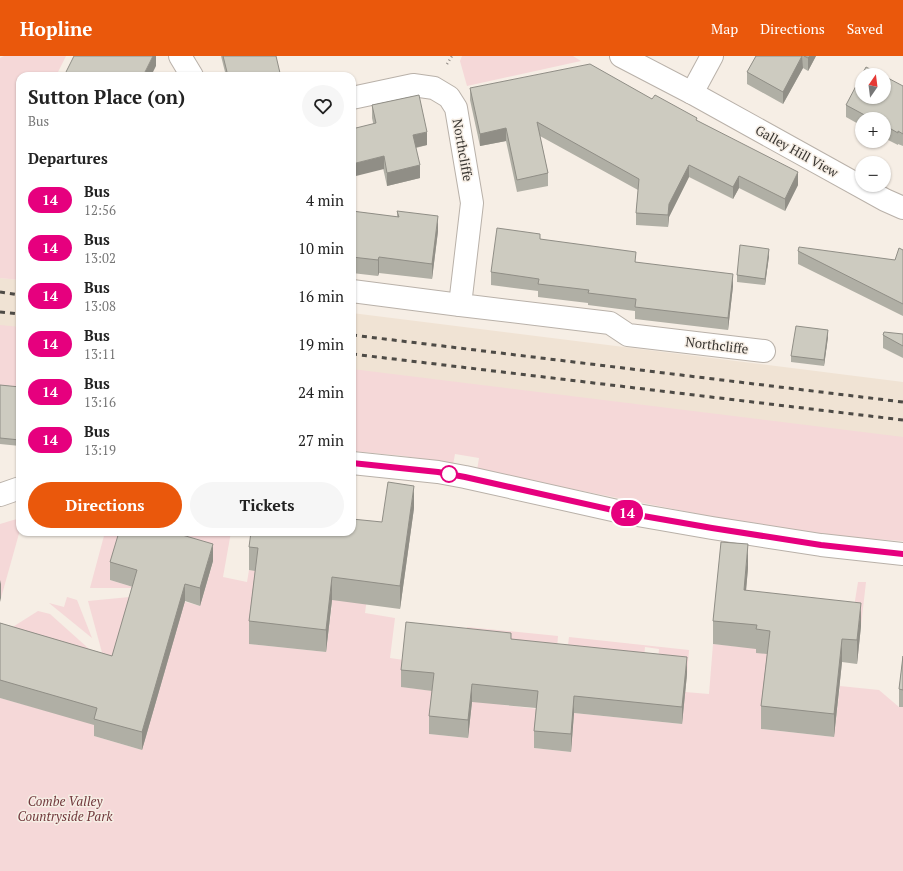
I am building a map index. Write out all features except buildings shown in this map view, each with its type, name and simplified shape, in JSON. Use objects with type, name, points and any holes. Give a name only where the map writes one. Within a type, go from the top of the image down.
[{"type":"street","points":[[180,56],[190,72]]},
{"type":"street","name":"Galley Hill View","points":[[621,56],[903,208]]},
{"type":"street","points":[[692,93],[712,56]]},
{"type":"street","name":"Northcliffe","points":[[356,97],[413,85],[434,88],[449,97],[456,108],[472,203],[460,305]]},
{"type":"street","name":"Northcliffe","points":[[356,292],[610,323],[628,335],[764,351]]},
{"type":"street","points":[[356,463],[438,472],[626,513],[712,528],[821,545],[903,554]]},
{"type":"street","points":[[0,495],[16,489]]},
{"type":"shaded area","points":[[0,278],[16,280],[16,370],[0,368]]},
{"type":"shaded area","points":[[356,314],[903,382],[903,486],[356,416]]},
{"type":"green space","points":[[4,56],[66,56],[58,72],[16,72],[16,280],[0,278],[0,58]]},
{"type":"green space","points":[[462,56],[573,56],[581,61],[467,86],[460,61]]},
{"type":"green space","points":[[0,325],[16,327],[16,392],[0,390]]},
{"type":"green space","points":[[356,369],[903,437],[903,541],[856,538],[744,523],[477,470],[479,458],[455,454],[453,465],[404,456],[356,451]]},
{"type":"green space","points":[[16,519],[16,536],[18,536],[1,598],[0,597],[0,524]]},
{"type":"green space","name":"Combe Valley Countryside Park","points":[[356,528],[376,531],[365,613],[395,618],[390,658],[404,660],[402,687],[434,691],[429,734],[468,738],[473,695],[504,698],[503,705],[538,709],[534,748],[571,752],[574,713],[682,724],[685,692],[709,694],[713,644],[741,647],[746,591],[774,595],[779,605],[853,613],[858,582],[866,582],[861,626],[760,615],[756,652],[792,656],[789,681],[767,679],[761,729],[834,737],[840,686],[879,690],[899,707],[903,707],[903,871],[0,871],[0,698],[80,720],[87,697],[104,702],[94,736],[142,750],[180,617],[161,612],[165,596],[200,606],[213,562],[123,536],[230,536],[223,577],[247,582],[249,570],[282,573],[279,596],[255,593],[249,644],[326,652],[332,604],[290,599],[293,577],[349,584],[354,542],[304,536],[356,536]]},
{"type":"green space","points":[[104,536],[123,536],[110,580],[136,588],[90,588]]},
{"type":"green space","points":[[140,596],[110,682],[88,601]]},
{"type":"green space","points":[[67,597],[77,600],[92,638],[49,603],[64,607]]},
{"type":"green space","points":[[38,611],[50,614],[98,657],[0,635]]},
{"type":"green space","points":[[467,627],[558,636],[556,661],[466,646]]},
{"type":"green space","points":[[569,637],[689,650],[687,675],[657,671],[659,649],[645,647],[643,670],[566,662]]},
{"type":"railway","points":[[0,292],[16,294]]},
{"type":"railway","points":[[0,312],[16,314]]},
{"type":"railway","points":[[356,335],[903,402]]},
{"type":"railway","points":[[356,354],[903,420]]},
{"type":"bus line","name":"14","points":[[356,463],[438,472],[626,513],[712,528],[821,545],[903,554]]}]
